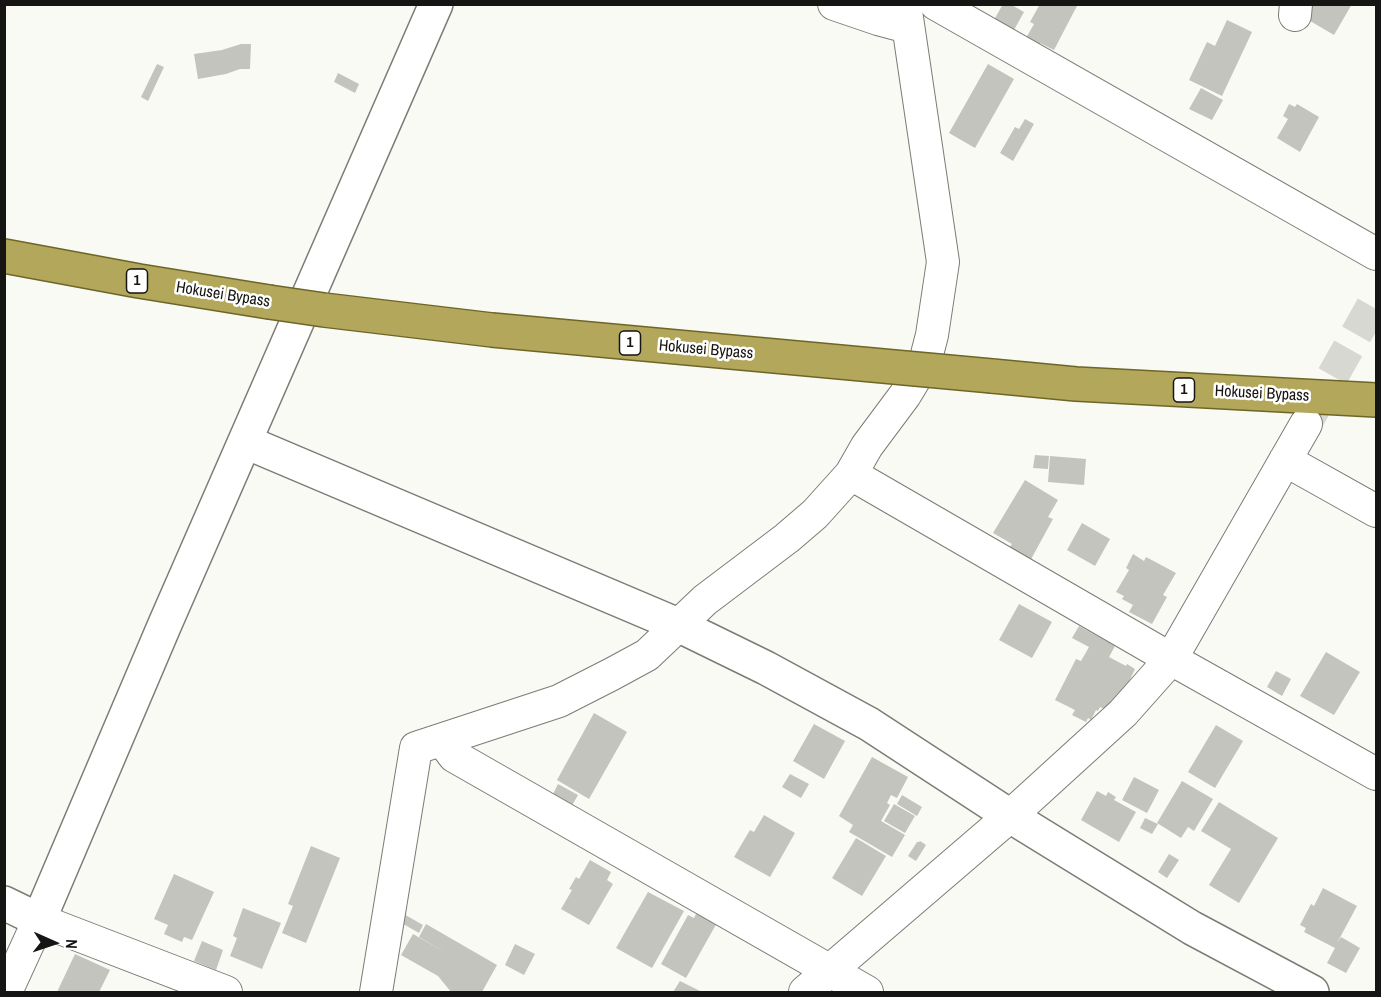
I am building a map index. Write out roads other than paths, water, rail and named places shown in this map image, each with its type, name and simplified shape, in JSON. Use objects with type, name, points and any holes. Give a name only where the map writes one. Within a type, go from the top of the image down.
[{"type":"highway","name":"Hokusei Bypass","points":[[4,256],[269,302],[492,330],[1076,384],[1377,400]]},
{"type":"street","points":[[6,993],[436,4]]},
{"type":"street","points":[[376,993],[416,748],[559,701],[647,655],[705,600],[815,514],[851,474],[867,446],[905,395],[925,362],[932,335],[943,262],[906,16],[878,19],[834,4]]},
{"type":"street","points":[[936,4],[967,12],[1377,254]]},
{"type":"street","points":[[805,993],[1010,816],[1124,713],[1171,659],[1306,424]]},
{"type":"street","points":[[246,441],[678,625],[766,668],[869,724],[1010,816],[1192,928],[1312,993]]},
{"type":"street","points":[[1285,460],[1377,511]]},
{"type":"street","points":[[851,474],[1171,659],[1377,774]]},
{"type":"street","points":[[442,740],[454,756],[867,993]]},
{"type":"street","points":[[4,903],[39,920],[226,993]]},
{"type":"tunnel","points":[[1309,418],[1376,299]]}]
